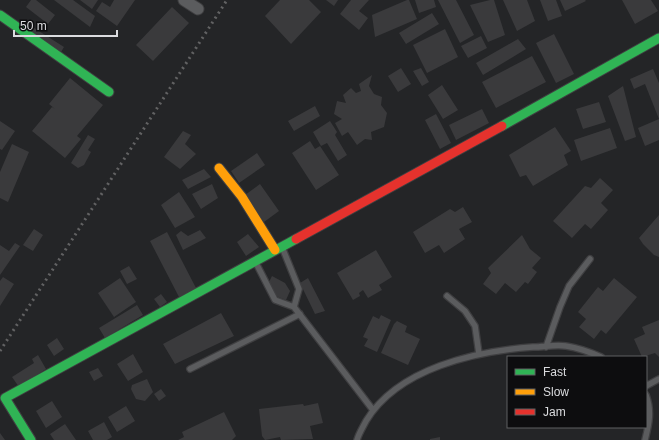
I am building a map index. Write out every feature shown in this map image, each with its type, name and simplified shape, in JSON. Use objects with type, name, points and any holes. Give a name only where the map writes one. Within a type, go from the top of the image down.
[{"type":"street","points":[[184,0],[198,9]]},
{"type":"street","points":[[0,15],[109,92]]},
{"type":"street","points":[[29,439],[2,395],[255,261],[484,136],[659,38]]},
{"type":"street","points":[[219,168],[242,197],[278,248]]},
{"type":"lane","points":[[278,248],[299,289],[294,307]]},
{"type":"lane","points":[[546,347],[569,286],[590,259]]},
{"type":"lane","points":[[255,261],[275,300],[294,307],[373,410]]},
{"type":"lane","points":[[447,296],[465,311],[475,326],[479,354]]},
{"type":"lane","points":[[190,369],[300,314]]},
{"type":"lane","points":[[357,440],[373,410],[386,396],[405,382],[452,361],[479,354],[514,349],[565,346],[584,350],[599,356]]},
{"type":"lane","points":[[647,385],[659,379]]},
{"type":"lane","points":[[645,440],[650,420],[647,398]]},
{"type":"building","points":[[31,0],[36,0],[55,15],[48,24],[26,7]]},
{"type":"building","points":[[54,0],[73,0],[95,16],[90,27]]},
{"type":"building","points":[[80,0],[98,0],[92,9]]},
{"type":"building","points":[[114,0],[135,0],[117,26],[96,11],[102,2],[110,7]]},
{"type":"building","points":[[280,0],[309,0],[321,12],[291,44],[265,16]]},
{"type":"building","points":[[326,0],[338,0],[334,6]]},
{"type":"building","points":[[351,0],[369,0],[359,11],[368,18],[359,30],[340,14]]},
{"type":"building","points":[[409,0],[417,19],[375,37],[372,15]]},
{"type":"building","points":[[415,0],[434,0],[436,7],[419,13]]},
{"type":"building","points":[[438,0],[456,0],[474,35],[460,43]]},
{"type":"building","points":[[494,0],[505,35],[488,42],[470,5]]},
{"type":"building","points":[[503,0],[527,0],[535,21],[517,31]]},
{"type":"building","points":[[540,0],[556,0],[562,16],[548,21]]},
{"type":"building","points":[[560,0],[585,0],[586,1],[565,11]]},
{"type":"building","points":[[622,0],[651,0],[658,11],[635,24]]},
{"type":"building","points":[[172,7],[189,23],[153,61],[136,45]]},
{"type":"building","points":[[432,13],[439,24],[406,44],[399,33]]},
{"type":"building","points":[[31,26],[64,47],[61,52],[29,32]]},
{"type":"building","points":[[445,29],[458,57],[427,73],[413,45]]},
{"type":"building","points":[[554,34],[574,74],[556,83],[536,43]]},
{"type":"building","points":[[481,36],[487,48],[468,58],[461,46]]},
{"type":"building","points":[[518,39],[526,49],[483,75],[476,63]]},
{"type":"building","points":[[532,56],[546,82],[496,108],[482,82]]},
{"type":"building","points":[[401,68],[411,84],[398,92],[388,76]]},
{"type":"building","points":[[421,68],[429,82],[422,86],[413,71]]},
{"type":"building","points":[[653,69],[659,83],[659,119],[645,84],[634,89],[630,79]]},
{"type":"building","points":[[372,75],[369,86],[374,94],[382,97],[381,105],[387,113],[384,127],[371,132],[372,140],[365,139],[357,145],[348,132],[342,136],[335,123],[342,119],[334,114],[337,101],[346,103],[343,95],[351,88],[356,93],[361,91],[359,84]]},
{"type":"building","points":[[70,78],[103,105],[77,136],[81,139],[65,158],[32,131],[52,107],[55,109],[49,104]]},
{"type":"building","points":[[442,85],[458,110],[443,119],[428,95]]},
{"type":"building","points":[[623,86],[636,137],[625,141],[608,96]]},
{"type":"building","points":[[599,102],[606,122],[583,129],[576,109]]},
{"type":"building","points":[[315,106],[320,116],[294,131],[288,121]]},
{"type":"building","points":[[482,109],[489,123],[456,140],[449,125]]},
{"type":"building","points":[[436,114],[451,143],[440,149],[425,120]]},
{"type":"building","points":[[659,119],[659,140],[645,146],[638,128]]},
{"type":"building","points":[[0,121],[15,131],[2,150],[0,149]]},
{"type":"building","points":[[330,121],[337,132],[335,135],[347,155],[338,161],[327,143],[321,146],[313,132]]},
{"type":"building","points":[[555,127],[571,151],[564,155],[568,165],[533,186],[526,175],[520,177],[509,155]]},
{"type":"building","points":[[610,128],[617,148],[581,161],[574,140]]},
{"type":"building","points":[[183,131],[191,135],[185,144],[196,154],[180,169],[164,157]]},
{"type":"building","points":[[88,135],[95,139],[88,150],[91,152],[84,165],[78,168],[71,163]]},
{"type":"building","points":[[310,141],[315,149],[320,146],[339,175],[316,190],[292,153]]},
{"type":"building","points":[[12,144],[29,152],[8,202],[0,198],[0,172]]},
{"type":"building","points":[[257,153],[265,165],[239,183],[231,171]]},
{"type":"building","points":[[204,169],[211,177],[188,189],[182,180]]},
{"type":"building","points":[[600,178],[613,190],[601,203],[608,210],[591,229],[585,224],[572,238],[553,221],[585,186],[591,188]]},
{"type":"building","points":[[212,184],[218,198],[201,209],[192,194]]},
{"type":"building","points":[[260,184],[279,211],[264,222],[245,195]]},
{"type":"building","points":[[179,192],[195,217],[175,228],[161,205]]},
{"type":"building","points":[[463,207],[472,222],[459,229],[465,239],[444,253],[439,245],[425,253],[413,232],[450,209],[455,212]]},
{"type":"building","points":[[659,215],[659,257],[654,255],[639,238]]},
{"type":"building","points":[[34,229],[43,235],[33,251],[23,245]]},
{"type":"building","points":[[200,230],[206,238],[183,250],[176,235],[181,231],[188,236]]},
{"type":"building","points":[[167,232],[196,288],[179,297],[150,241]]},
{"type":"building","points":[[248,234],[259,247],[246,256],[237,242]]},
{"type":"building","points":[[522,235],[530,249],[541,258],[532,268],[537,272],[528,284],[525,282],[516,292],[505,283],[496,294],[483,284],[491,273],[488,268]]},
{"type":"building","points":[[15,243],[20,246],[0,275],[0,245],[9,251]]},
{"type":"building","points":[[376,250],[392,277],[379,285],[382,290],[368,298],[363,290],[359,293],[360,296],[353,300],[337,273]]},
{"type":"building","points":[[129,266],[137,279],[127,284],[120,271]]},
{"type":"building","points":[[272,276],[285,283],[290,291],[286,300],[276,296],[269,282]]},
{"type":"building","points":[[3,277],[14,284],[0,306],[0,281]]},
{"type":"building","points":[[120,278],[136,302],[114,317],[98,293]]},
{"type":"building","points":[[308,278],[325,311],[315,314],[300,283]]},
{"type":"building","points":[[614,278],[637,297],[606,334],[601,330],[594,339],[579,327],[586,319],[578,312],[598,287],[603,291]]},
{"type":"building","points":[[161,294],[167,302],[160,307],[154,299]]},
{"type":"building","points":[[137,305],[143,315],[105,338],[99,328]]},
{"type":"building","points":[[221,313],[234,336],[175,364],[163,344]]},
{"type":"building","points":[[381,315],[391,320],[377,352],[364,346],[368,339],[363,337],[373,316],[379,319]]},
{"type":"building","points":[[659,320],[659,357],[655,353],[642,356],[634,339],[645,334],[642,327]]},
{"type":"building","points":[[397,321],[407,326],[405,332],[420,339],[408,365],[381,353],[394,324]]},
{"type":"building","points":[[57,338],[64,349],[54,356],[47,345]]},
{"type":"building","points":[[133,354],[143,372],[128,381],[117,364]]},
{"type":"building","points":[[38,355],[46,369],[19,387],[12,377],[34,363],[32,359]]},
{"type":"building","points":[[98,368],[103,376],[94,381],[89,372]]},
{"type":"building","points":[[147,379],[153,392],[145,401],[136,399],[131,389],[132,385]]},
{"type":"building","points":[[161,389],[166,396],[159,401],[154,394]]},
{"type":"building","points":[[52,401],[62,417],[46,428],[36,411]]},
{"type":"building","points":[[318,403],[323,423],[310,426],[313,439],[281,440],[280,437],[265,440],[262,436],[259,409],[303,404],[304,406]]},
{"type":"building","points":[[126,406],[135,421],[117,432],[108,417]]},
{"type":"building","points":[[224,412],[236,436],[232,440],[178,440],[184,437],[182,432]]},
{"type":"building","points":[[104,422],[112,437],[107,440],[93,440],[88,431]]},
{"type":"building","points":[[65,424],[76,440],[54,440],[50,434]]},
{"type":"building","points":[[0,433],[5,440],[0,440]]},
{"type":"building","points":[[440,437],[440,440],[430,440],[430,439]]},
{"type":"railway","points":[[0,351],[227,0]]},
{"type":"traffic: fast","points":[[0,15],[109,92]]},
{"type":"traffic: fast","points":[[502,126],[659,38]]},
{"type":"traffic: fast","points":[[31,440],[5,398],[296,239]]},
{"type":"traffic: slow","points":[[219,168],[242,197],[275,250]]},
{"type":"traffic: jam","points":[[296,239],[502,126]]}]
